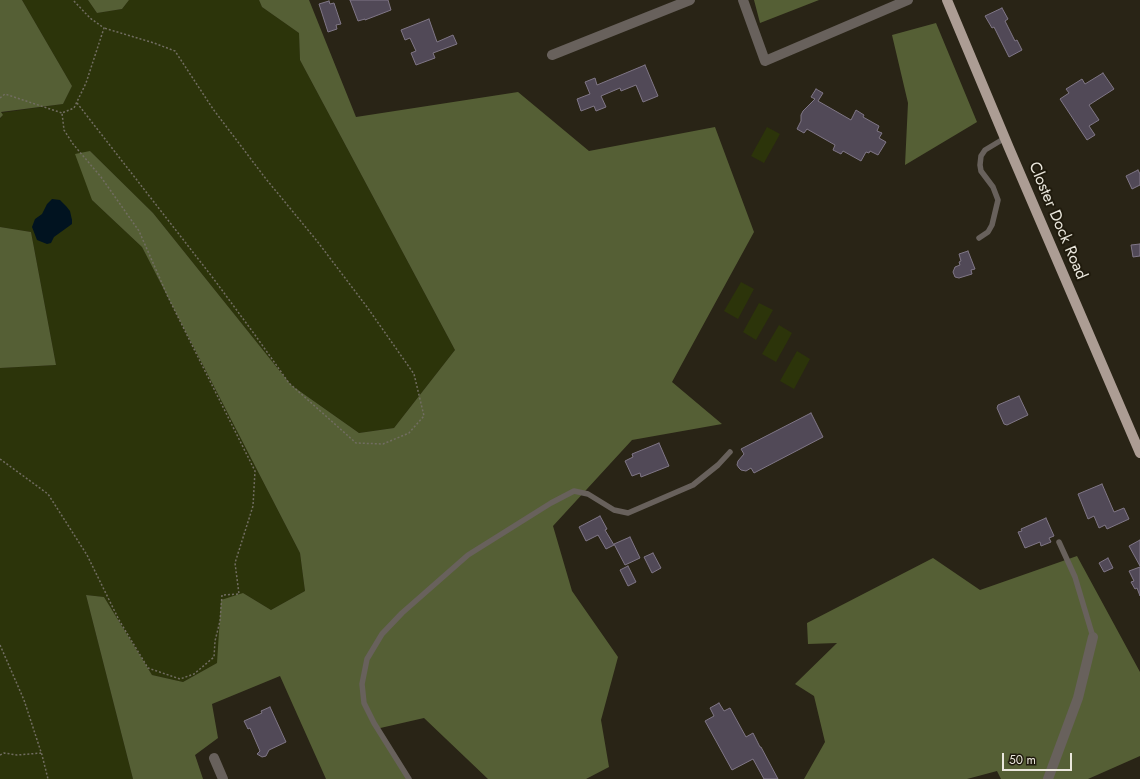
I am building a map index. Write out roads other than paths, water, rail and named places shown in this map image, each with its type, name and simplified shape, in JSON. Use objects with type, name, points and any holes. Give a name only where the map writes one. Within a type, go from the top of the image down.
[{"type":"main road","name":"Closter Dock Road","points":[[948,0],[1005,138],[1140,453]]},
{"type":"street","points":[[552,55],[690,0]]},
{"type":"street","points":[[743,0],[765,61],[908,0]]},
{"type":"street","points":[[1048,779],[1078,698],[1093,637]]},
{"type":"street","points":[[214,758],[223,779]]},
{"type":"lane","points":[[979,238],[988,232],[992,225],[998,200],[993,187],[981,171],[981,156],[985,150],[1005,138]]},
{"type":"lane","points":[[409,779],[374,724],[364,703],[362,684],[367,659],[382,634],[402,613],[468,555],[551,503],[574,491],[588,494],[614,510],[628,513],[693,485],[718,465],[730,452]]},
{"type":"lane","points":[[1059,542],[1075,576],[1093,637]]},
{"type":"water","points":[[52,199],[60,200],[70,211],[72,224],[54,237],[51,243],[47,244],[37,240],[32,227],[35,219],[42,214],[47,204]]}]
